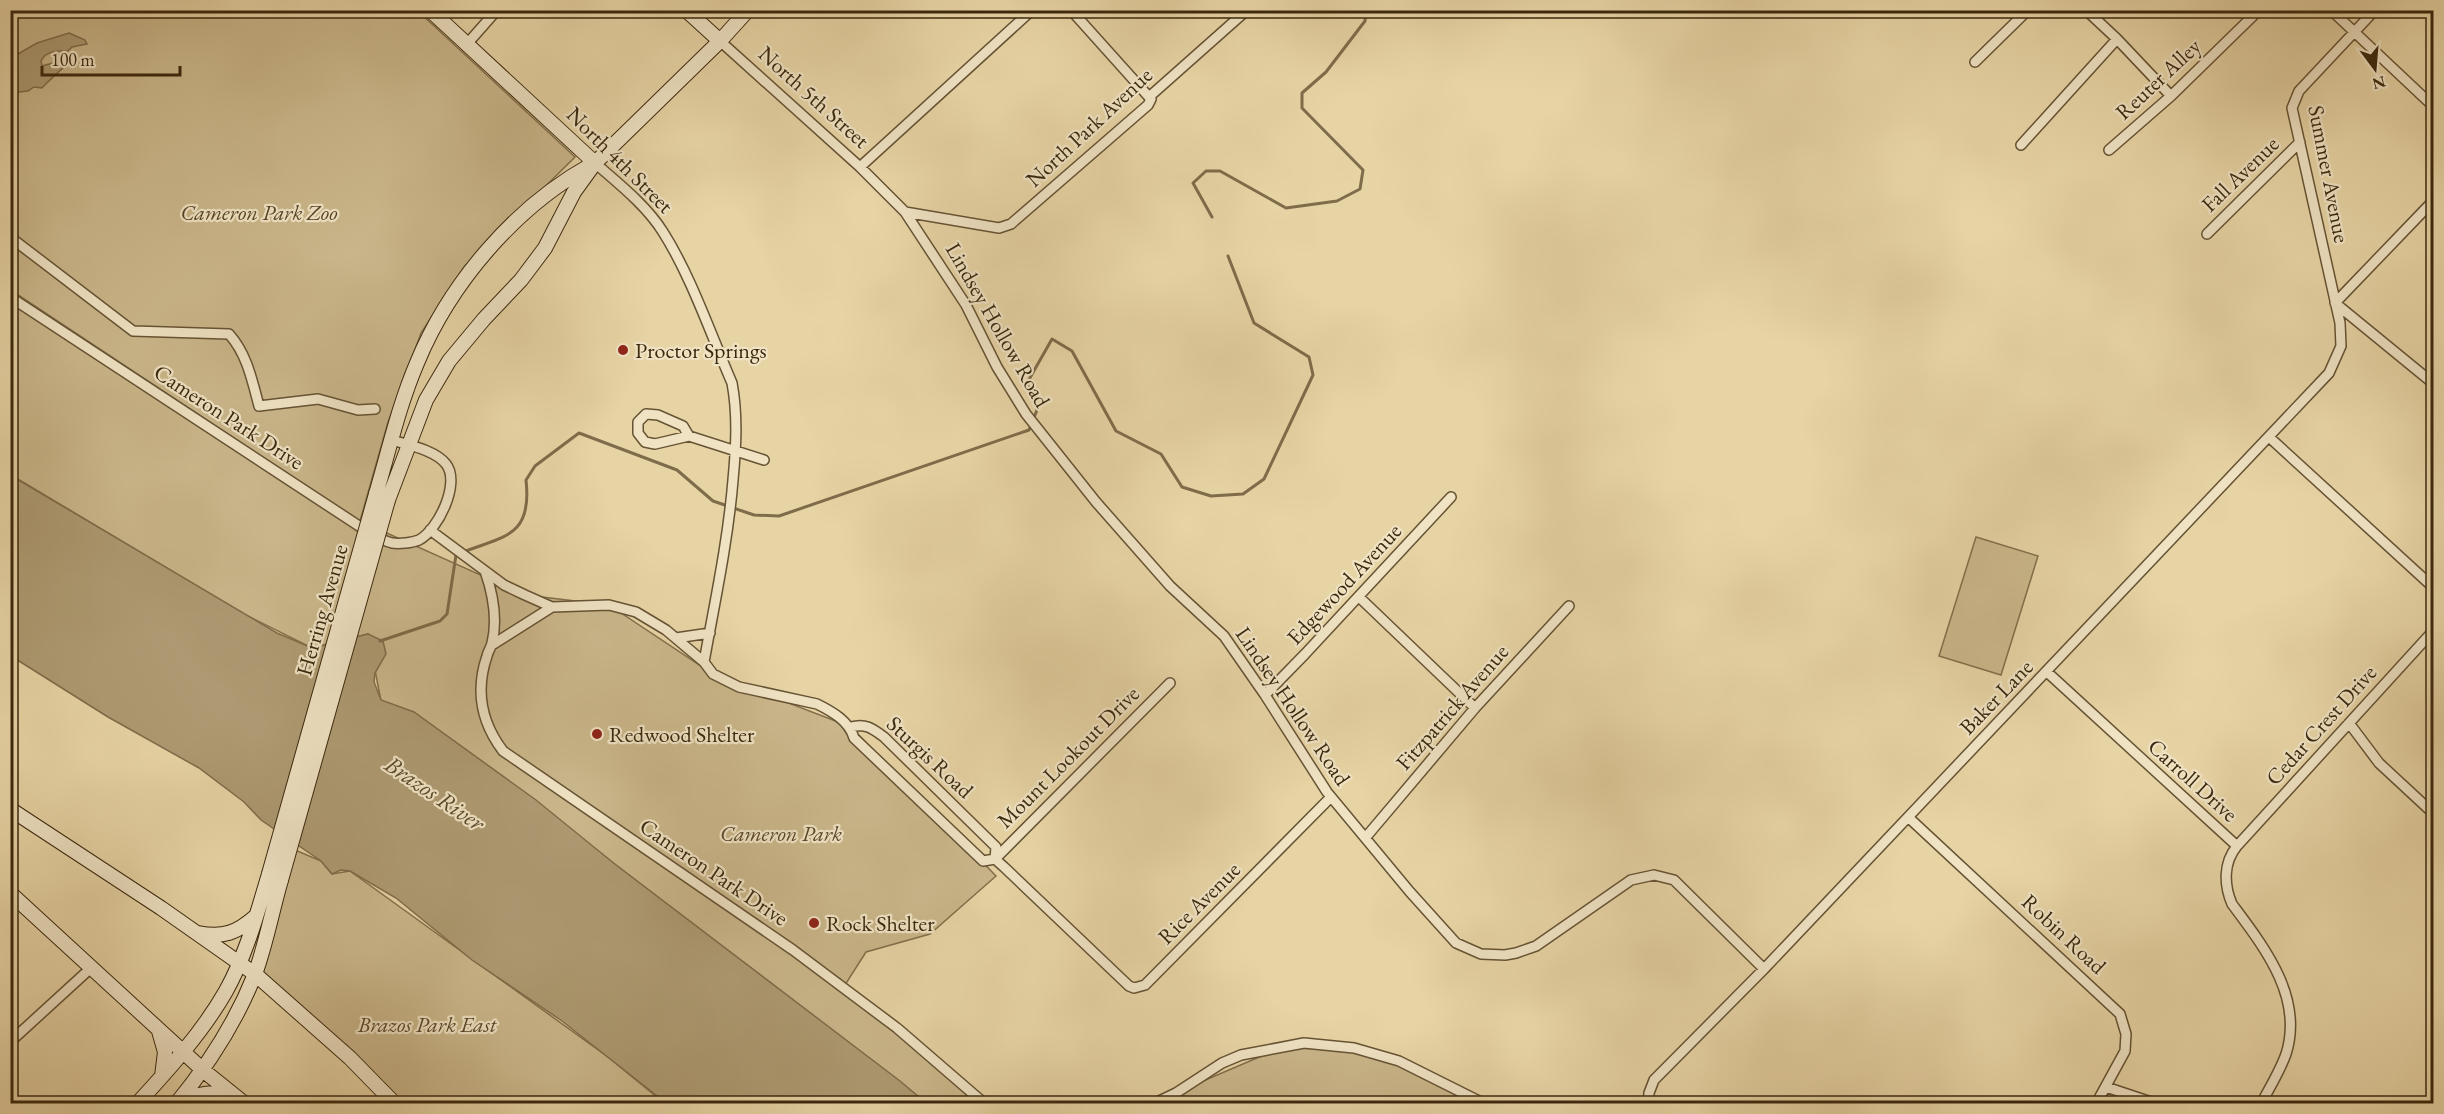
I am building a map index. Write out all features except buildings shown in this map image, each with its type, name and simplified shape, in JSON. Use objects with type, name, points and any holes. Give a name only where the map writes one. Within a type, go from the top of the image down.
[{"type":"main road","name":"North 4th Street","points":[[430,10],[596,163]]},
{"type":"main road","name":"North 5th Street","points":[[686,10],[720,41]]},
{"type":"main road","name":"Herring Avenue","points":[[382,497],[409,446],[426,400],[449,361],[521,280],[545,248],[574,192],[596,163],[720,41],[748,10]]},
{"type":"main road","name":"Herring Avenue","points":[[176,1104],[204,1071],[232,1023],[255,974],[275,877],[382,497],[392,440],[416,364],[430,334],[461,284],[523,214],[562,181],[596,163]]},
{"type":"main road","points":[[10,809],[58,838],[255,974],[350,1058],[394,1104]]},
{"type":"main road","name":"Herring Avenue","points":[[136,1104],[184,1052],[225,992],[275,877]]},
{"type":"main road","points":[[10,893],[204,1071],[241,1100]]},
{"type":"main road","points":[[196,932],[221,936],[234,933],[257,914]]},
{"type":"main road","points":[[158,1029],[165,1052],[161,1078]]},
{"type":"main road","points":[[176,1104],[203,1093],[214,1092],[241,1100]]},
{"type":"street","points":[[467,44],[497,10]]},
{"type":"street","points":[[860,167],[1032,10]]},
{"type":"street","points":[[1071,10],[1149,97]]},
{"type":"street","name":"North Park Avenue","points":[[905,212],[999,228],[1006,227],[1148,105],[1152,99],[1149,97],[1247,10]]},
{"type":"street","points":[[1975,62],[2028,10]]},
{"type":"street","points":[[2086,10],[2171,96]]},
{"type":"street","name":"Reuter Alley","points":[[2109,150],[2171,96],[2259,10]]},
{"type":"street","points":[[2331,10],[2433,107]]},
{"type":"street","name":"Summer Avenue","points":[[2335,303],[2292,108],[2295,95],[2375,10]]},
{"type":"street","points":[[2021,145],[2117,39]]},
{"type":"street","name":"North 5th Street","points":[[720,41],[860,167]]},
{"type":"street","name":"Fall Avenue","points":[[2207,234],[2300,142]]},
{"type":"street","name":"North 4th Street","points":[[596,163],[662,231],[680,262],[732,383],[735,400],[735,450],[730,520],[704,662]]},
{"type":"street","name":"Lindsey Hollow Road","points":[[860,167],[905,212],[966,305],[997,367],[1026,414],[1096,502],[1163,578],[1224,636],[1331,797],[1456,943],[1468,950],[1493,955],[1526,950],[1536,946],[1624,884],[1645,876],[1654,876],[1674,880],[1764,969]]},
{"type":"street","points":[[2433,200],[2335,303],[2433,384]]},
{"type":"street","points":[[10,237],[133,331],[229,334],[239,345],[246,360],[259,406],[318,399],[358,410],[375,409]]},
{"type":"street","name":"Cameron Park Drive","points":[[10,297],[377,537],[392,543],[408,543],[419,540],[430,530]]},
{"type":"street","name":"Baker Lane","points":[[1648,1104],[1654,1080],[1764,969],[2047,672],[2334,366],[2342,336],[2335,303]]},
{"type":"street","points":[[688,436],[683,426],[658,415],[646,414],[638,422],[638,433],[645,442],[655,444],[688,436],[764,460]]},
{"type":"street","points":[[2269,437],[2433,588]]},
{"type":"street","points":[[392,440],[439,457],[448,465],[451,477],[446,504],[438,521],[430,530]]},
{"type":"street","name":"Edgewood Avenue","points":[[1265,695],[1451,497]]},
{"type":"street","name":"Sturgis Road","points":[[430,530],[504,585],[552,607],[609,605],[636,612],[676,638],[704,662],[713,674],[739,687],[817,704],[851,727],[854,738],[983,861],[995,859]]},
{"type":"street","name":"Cameron Park Drive","points":[[485,571],[493,595],[495,617],[492,645],[486,656],[481,681],[481,706],[493,738],[503,751],[793,950],[897,1028],[985,1104]]},
{"type":"street","points":[[1359,597],[1475,708]]},
{"type":"street","name":"Fitzpatrick Avenue","points":[[1366,837],[1475,708],[1569,606]]},
{"type":"street","points":[[492,645],[552,607]]},
{"type":"street","name":"Cedar Crest Drive","points":[[2237,846],[2433,630]]},
{"type":"street","points":[[676,638],[710,633]]},
{"type":"street","name":"Carroll Drive","points":[[2047,672],[2237,846],[2228,862],[2226,874],[2228,895],[2278,973],[2288,999],[2290,1012],[2286,1054],[2261,1104]]},
{"type":"street","name":"Mount Lookout Drive","points":[[995,859],[1170,683]]},
{"type":"street","points":[[2349,723],[2379,763],[2433,814]]},
{"type":"street","name":"Sturgis Road","points":[[851,727],[860,724],[868,726],[884,736],[996,847],[995,859]]},
{"type":"street","name":"Rice Avenue","points":[[1090,948],[1129,986],[1134,988],[1145,985],[1331,797]]},
{"type":"street","name":"Robin Road","points":[[1908,817],[2120,1014],[2127,1042],[2121,1059],[2096,1104]]},
{"type":"street","name":"Sturgis Road","points":[[995,859],[1090,948]]},
{"type":"street","points":[[10,1042],[92,968]]},
{"type":"street","points":[[1153,1104],[1176,1093],[1222,1063],[1241,1055],[1304,1043],[1354,1048],[1399,1061],[1485,1104]]},
{"type":"street","points":[[2106,1087],[2157,1104]]},
{"type":"green space","points":[[11,11],[418,11],[575,157],[464,267],[421,333],[388,422],[360,521],[525,595],[609,605],[713,674],[851,727],[996,876],[930,934],[866,952],[843,988],[990,1103],[926,1103],[467,751],[381,701],[368,634],[312,648],[244,614],[11,475],[11,300],[359,521],[11,290]]},
{"type":"green space","points":[[1976,537],[2038,556],[2001,675],[1939,656]]},
{"type":"green space","name":"Brazos Park East","points":[[295,850],[321,861],[332,874],[350,871],[608,1057],[664,1103],[394,1103],[255,974]]},
{"type":"green space","points":[[1283,1047],[1368,1052],[1483,1104],[1149,1104]]},
{"type":"water","points":[[69,33],[85,40],[87,44],[72,47],[68,51],[49,53],[41,61],[42,66],[71,58],[74,60],[42,88],[34,87],[28,91],[19,92],[11,102],[11,58],[37,43]]},
{"type":"water","name":"Brazos River","points":[[10,475],[277,633],[312,648],[368,634],[383,641],[386,654],[375,673],[374,682],[381,700],[414,712],[536,800],[616,865],[926,1103],[666,1103],[562,1021],[472,960],[396,898],[350,871],[341,870],[332,874],[321,861],[261,820],[244,802],[199,768],[108,717],[11,656]]},
{"type":"waterway","points":[[1212,217],[1193,183],[1206,171],[1220,171],[1286,208],[1337,201],[1360,189],[1363,170],[1302,108],[1302,93],[1326,72],[1365,21],[1366,10]]},
{"type":"waterway","points":[[380,641],[440,621],[447,614],[456,555],[499,539],[518,526],[524,515],[527,500],[526,480],[535,466],[579,433],[677,470],[713,501],[754,515],[779,516],[1029,430],[1037,410],[1027,383],[1052,339],[1072,351],[1116,431],[1161,454],[1182,487],[1211,496],[1243,494],[1264,479],[1313,375],[1309,357],[1254,323],[1228,256]]},
{"type":"place","name":"Proctor Springs","points":[[623,350]]},
{"type":"place","name":"Redwood Shelter","points":[[597,734]]},
{"type":"place","name":"Rock Shelter","points":[[814,923]]},
{"type":"park label","name":"Cameron Park Zoo","points":[[259,212]]},
{"type":"park label","name":"Cameron Park","points":[[781,833]]}]
